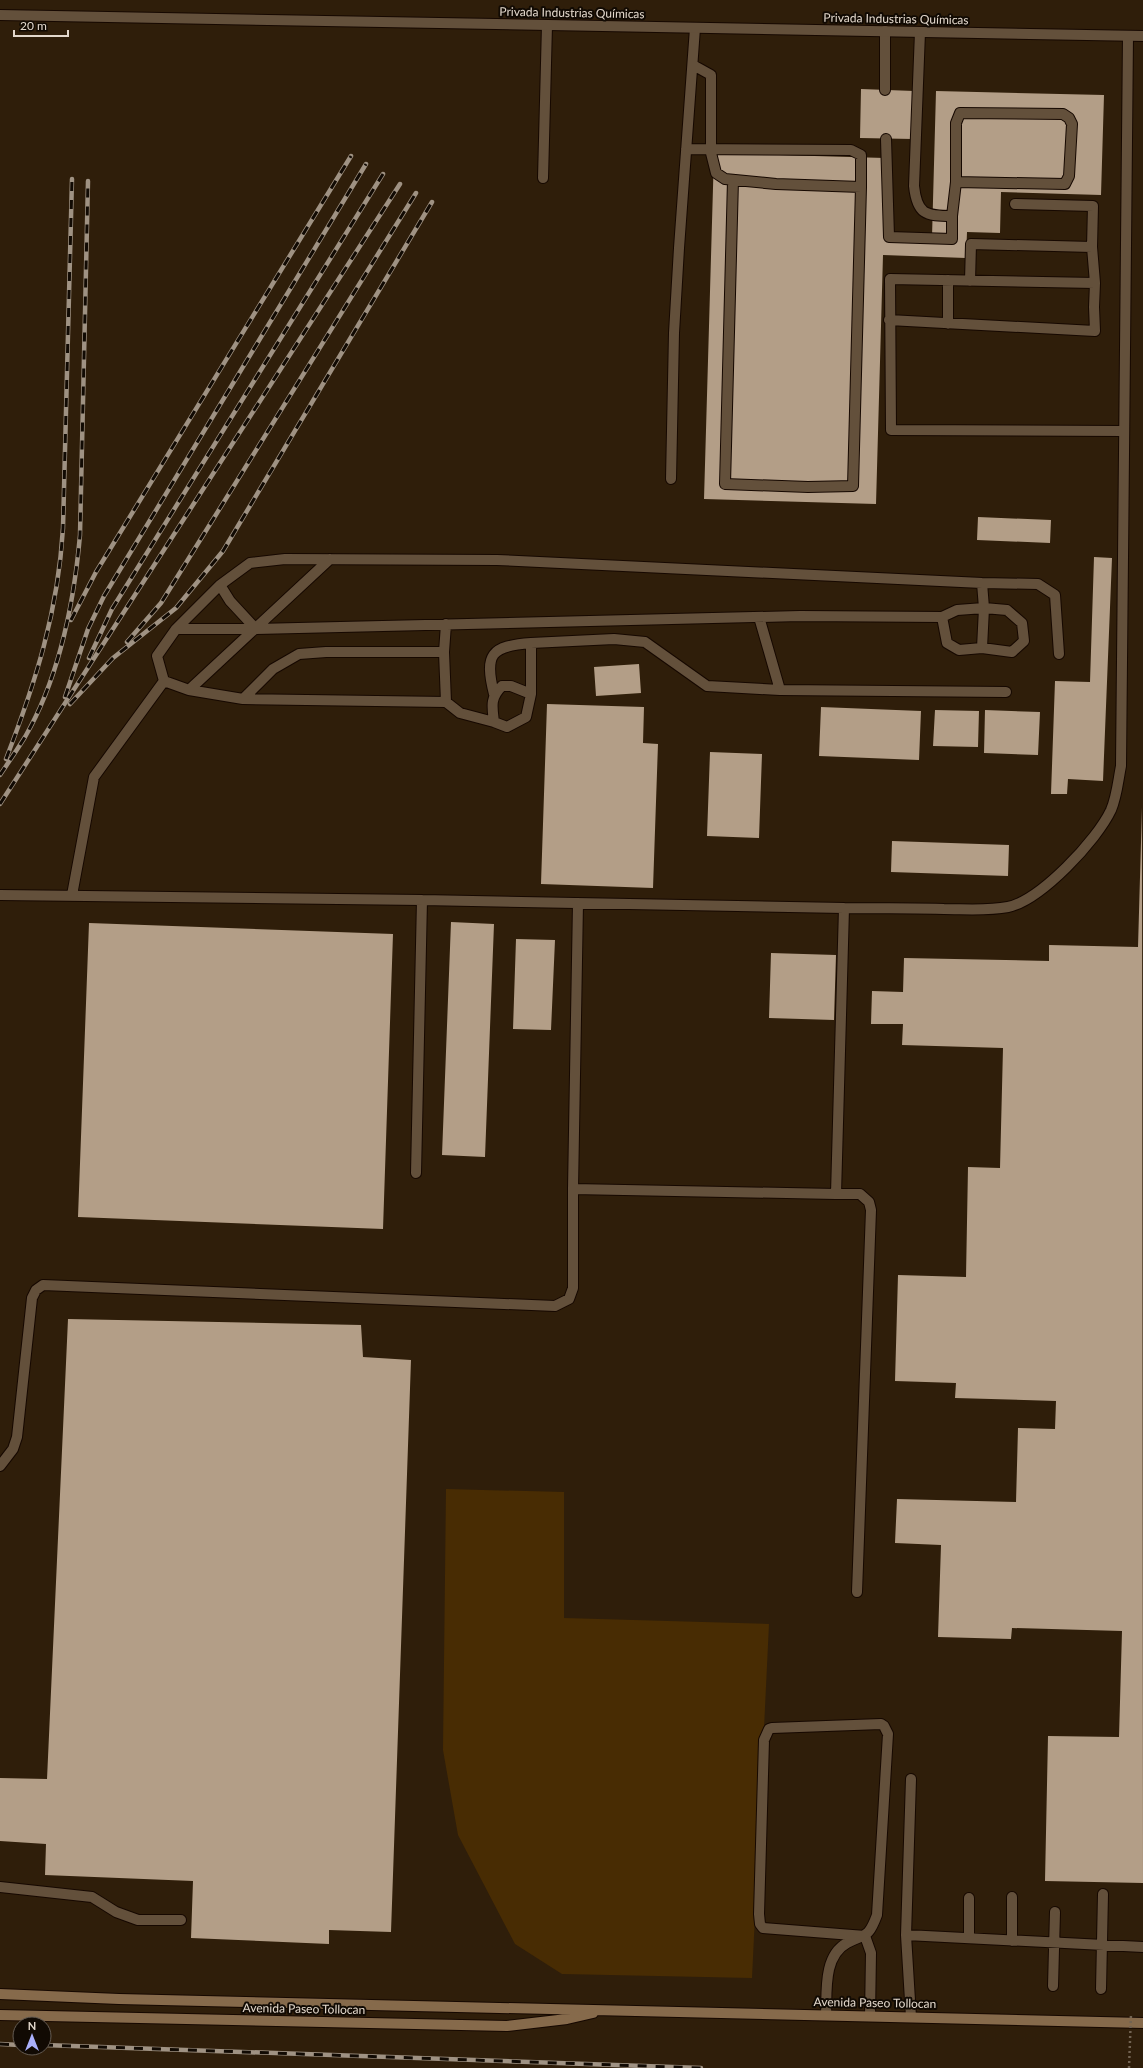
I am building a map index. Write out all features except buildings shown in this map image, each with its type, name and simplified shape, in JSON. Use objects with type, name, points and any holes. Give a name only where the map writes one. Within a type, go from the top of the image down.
[{"type":"main road","name":"Avenida Paseo Tollocan","points":[[0,1994],[135,1999],[606,2009],[1143,2023]]},
{"type":"main road","name":"Avenida Paseo Tollocan","points":[[0,2015],[507,2026],[566,2019],[606,2009]]},
{"type":"street","name":"Privada Industrias Químicas","points":[[0,15],[1143,36]]},
{"type":"street","points":[[543,178],[547,25]]},
{"type":"street","points":[[671,479],[674,333],[686,148],[696,28]]},
{"type":"street","points":[[885,31],[885,90]]},
{"type":"street","points":[[920,32],[914,186],[916,203],[922,211],[934,216],[952,216]]},
{"type":"street","points":[[0,895],[982,909],[1009,906],[1024,901],[1040,891],[1065,869],[1091,840],[1110,811],[1117,793],[1120,766],[1128,36]]},
{"type":"street","points":[[693,65],[711,75],[711,153],[716,173],[725,180],[776,184],[861,187]]},
{"type":"street","points":[[886,139],[889,237],[952,239],[952,216],[956,182],[956,123],[960,113],[1063,114],[1069,118],[1072,124],[1069,176],[1065,184],[956,182]]},
{"type":"street","points":[[686,148],[851,150],[861,155],[853,486],[808,487],[725,484],[733,180]]},
{"type":"street","points":[[889,320],[1095,331],[1095,283],[1092,247],[1093,206],[1015,204]]},
{"type":"street","points":[[970,281],[971,244],[1092,247]]},
{"type":"street","points":[[1095,283],[890,279],[889,320],[891,430],[1124,431]]},
{"type":"street","points":[[948,280],[948,324]]},
{"type":"street","points":[[72,895],[94,777],[164,681],[158,656],[176,629],[220,585],[250,563],[285,559],[497,560],[982,583],[1038,584],[1056,595],[1059,654]]},
{"type":"street","points":[[189,690],[330,559]]},
{"type":"street","points":[[982,583],[984,608],[982,648]]},
{"type":"street","points":[[220,585],[230,601],[256,629]]},
{"type":"street","points":[[176,629],[256,629],[759,617],[942,617],[957,610],[984,608],[1007,610],[1022,623],[1024,641],[1012,652],[982,648],[959,650],[947,643],[942,617]]},
{"type":"street","points":[[759,617],[780,690]]},
{"type":"street","points":[[446,624],[444,652],[446,702]]},
{"type":"street","points":[[494,694],[490,680],[490,663],[494,653],[500,648],[513,644],[614,639],[645,642],[707,686],[780,690],[1006,692]]},
{"type":"street","points":[[164,681],[189,690],[243,699],[446,702],[460,713],[507,727],[526,717],[531,694],[531,643]]},
{"type":"street","points":[[243,699],[273,669],[299,654],[326,652],[444,652]]},
{"type":"street","points":[[494,722],[491,705],[494,694],[502,686],[511,686],[531,694]]},
{"type":"street","points":[[416,1173],[422,900]]},
{"type":"street","points":[[0,1466],[16,1444],[32,1298],[36,1290],[43,1285],[555,1306],[569,1299],[572,1288],[578,903]]},
{"type":"street","points":[[836,1194],[844,908]]},
{"type":"street","points":[[573,1189],[860,1194],[869,1202],[871,1210],[857,1592]]},
{"type":"street","points":[[826,2015],[828,1972],[832,1960],[837,1951],[846,1943],[865,1936],[873,1926],[879,1906],[887,1741],[886,1729],[881,1724],[768,1729],[764,1740],[759,1914],[760,1924],[763,1928],[865,1936]]},
{"type":"street","points":[[911,1779],[906,1936],[911,2017]]},
{"type":"street","points":[[0,1887],[92,1897],[116,1912],[138,1920],[181,1920]]},
{"type":"street","points":[[1101,1989],[1102,1894]]},
{"type":"street","points":[[1012,1897],[1012,1941]]},
{"type":"street","points":[[969,1898],[969,1938]]},
{"type":"street","points":[[1053,1986],[1055,1912]]},
{"type":"street","points":[[865,1936],[871,1953],[870,2016]]},
{"type":"street","points":[[906,1936],[1143,1947]]},
{"type":"path","points":[[1129,2068],[1131,2014]]},
{"type":"shaded area","points":[[446,1489],[564,1492],[564,1618],[769,1624],[752,1978],[562,1974],[515,1944],[458,1835],[443,1750]]},
{"type":"railway","points":[[71,620],[96,572],[351,156]]},
{"type":"railway","points":[[65,697],[88,629],[104,596],[366,164]]},
{"type":"railway","points":[[89,658],[112,609],[383,174]]},
{"type":"railway","points":[[6,759],[27,702],[44,646],[51,617],[60,559],[63,528],[72,179]]},
{"type":"railway","points":[[0,775],[25,737],[47,690],[63,639],[74,587],[80,535],[88,181]]},
{"type":"railway","points":[[0,804],[400,184]]},
{"type":"railway","points":[[127,642],[161,603],[416,193]]},
{"type":"railway","points":[[70,704],[113,658],[176,608],[223,551],[432,202]]},
{"type":"railway","points":[[0,2044],[12,2045]]},
{"type":"railway","points":[[52,2045],[701,2068]]}]
